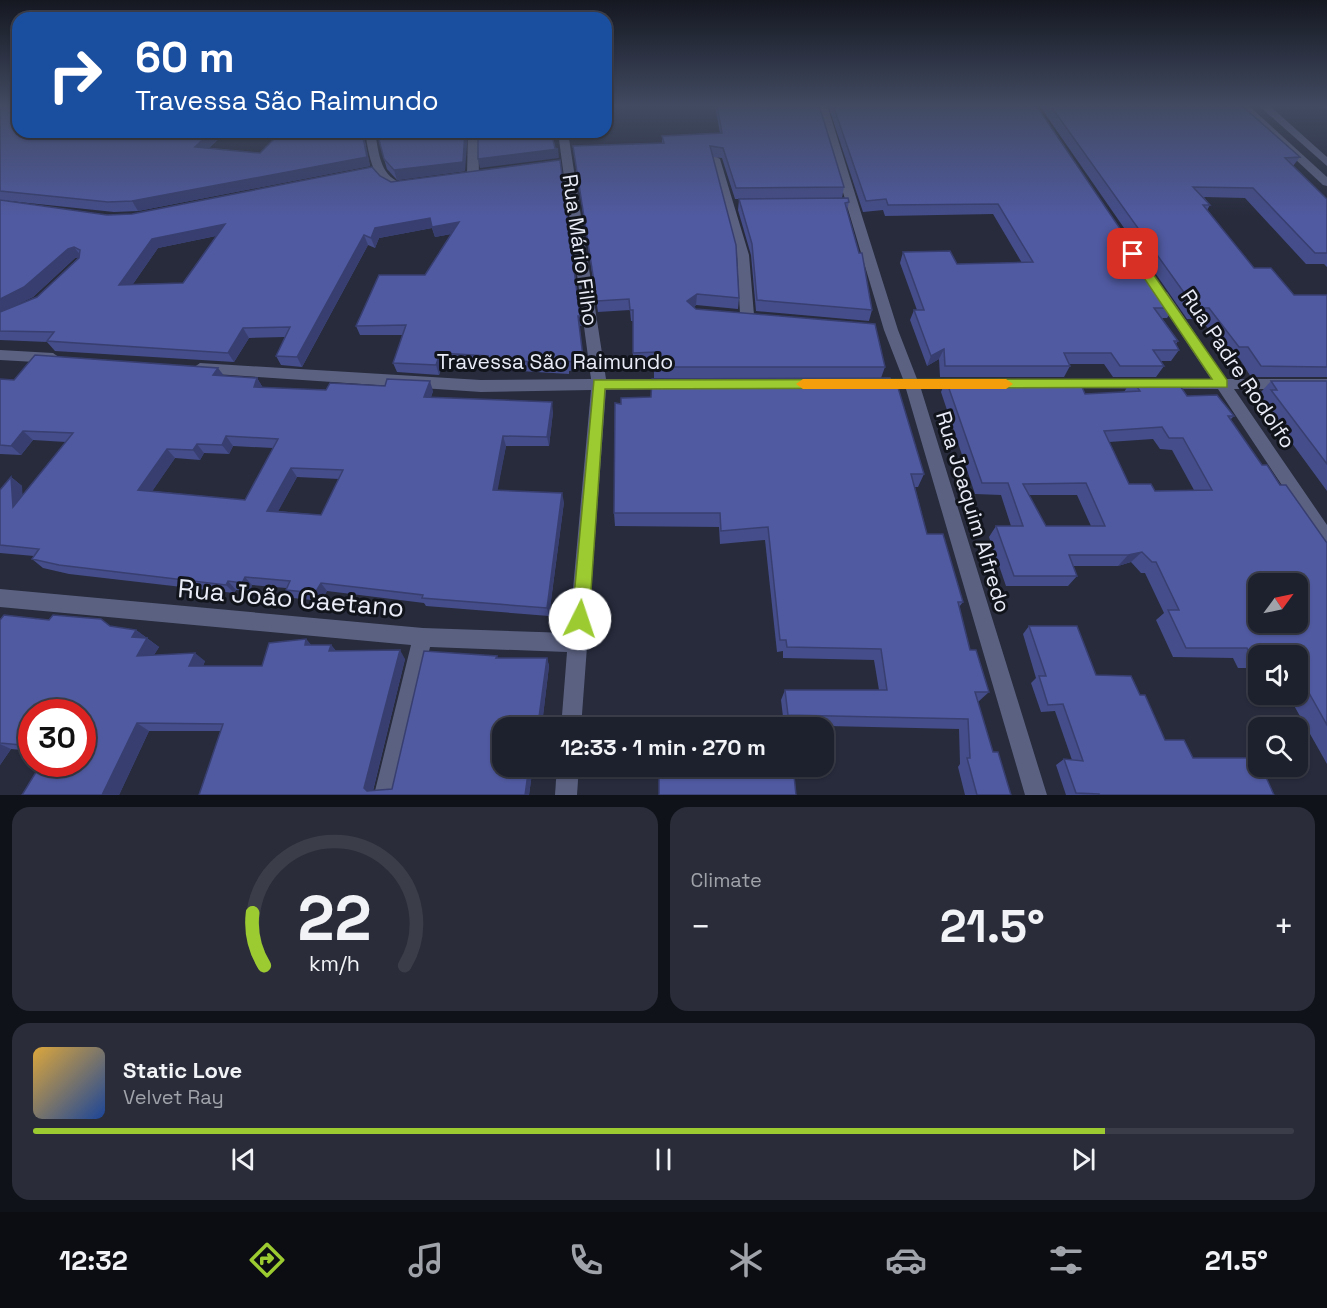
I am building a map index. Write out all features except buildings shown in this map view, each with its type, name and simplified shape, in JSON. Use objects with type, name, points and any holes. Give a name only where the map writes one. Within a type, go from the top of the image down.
[{"type":"street","points":[[371,142],[373,171],[394,186],[414,184]]},
{"type":"street","points":[[473,142],[473,175]]},
{"type":"street","name":"Rua Mário Filho","points":[[562,142],[562,164],[599,384],[572,717]]},
{"type":"street","name":"Rua Joaquim Alfredo","points":[[832,142],[885,329],[912,384],[1036,795]]},
{"type":"street","points":[[1282,142],[1327,183]]},
{"type":"street","points":[[1304,142],[1327,163]]},
{"type":"street","points":[[715,159],[735,205],[743,255],[747,316]]},
{"type":"street","name":"Rua Padre Rodolfo","points":[[1157,288],[1327,539]]},
{"type":"street","points":[[0,355],[70,360]]},
{"type":"street","name":"Travessa São Raimundo","points":[[188,367],[481,386],[680,384]]},
{"type":"street","points":[[866,384],[984,384]]},
{"type":"street","points":[[1043,384],[1327,384]]},
{"type":"street","name":"Rua João Caetano","points":[[2,601],[423,637],[578,643]]},
{"type":"street","points":[[385,795],[423,637]]},
{"type":"street","points":[[566,795],[567,777]]},
{"type":"slow traffic","points":[[803,384],[1006,384]]},
{"type":"route","points":[[580,619],[599,384],[1222,384],[1133,254]]}]
